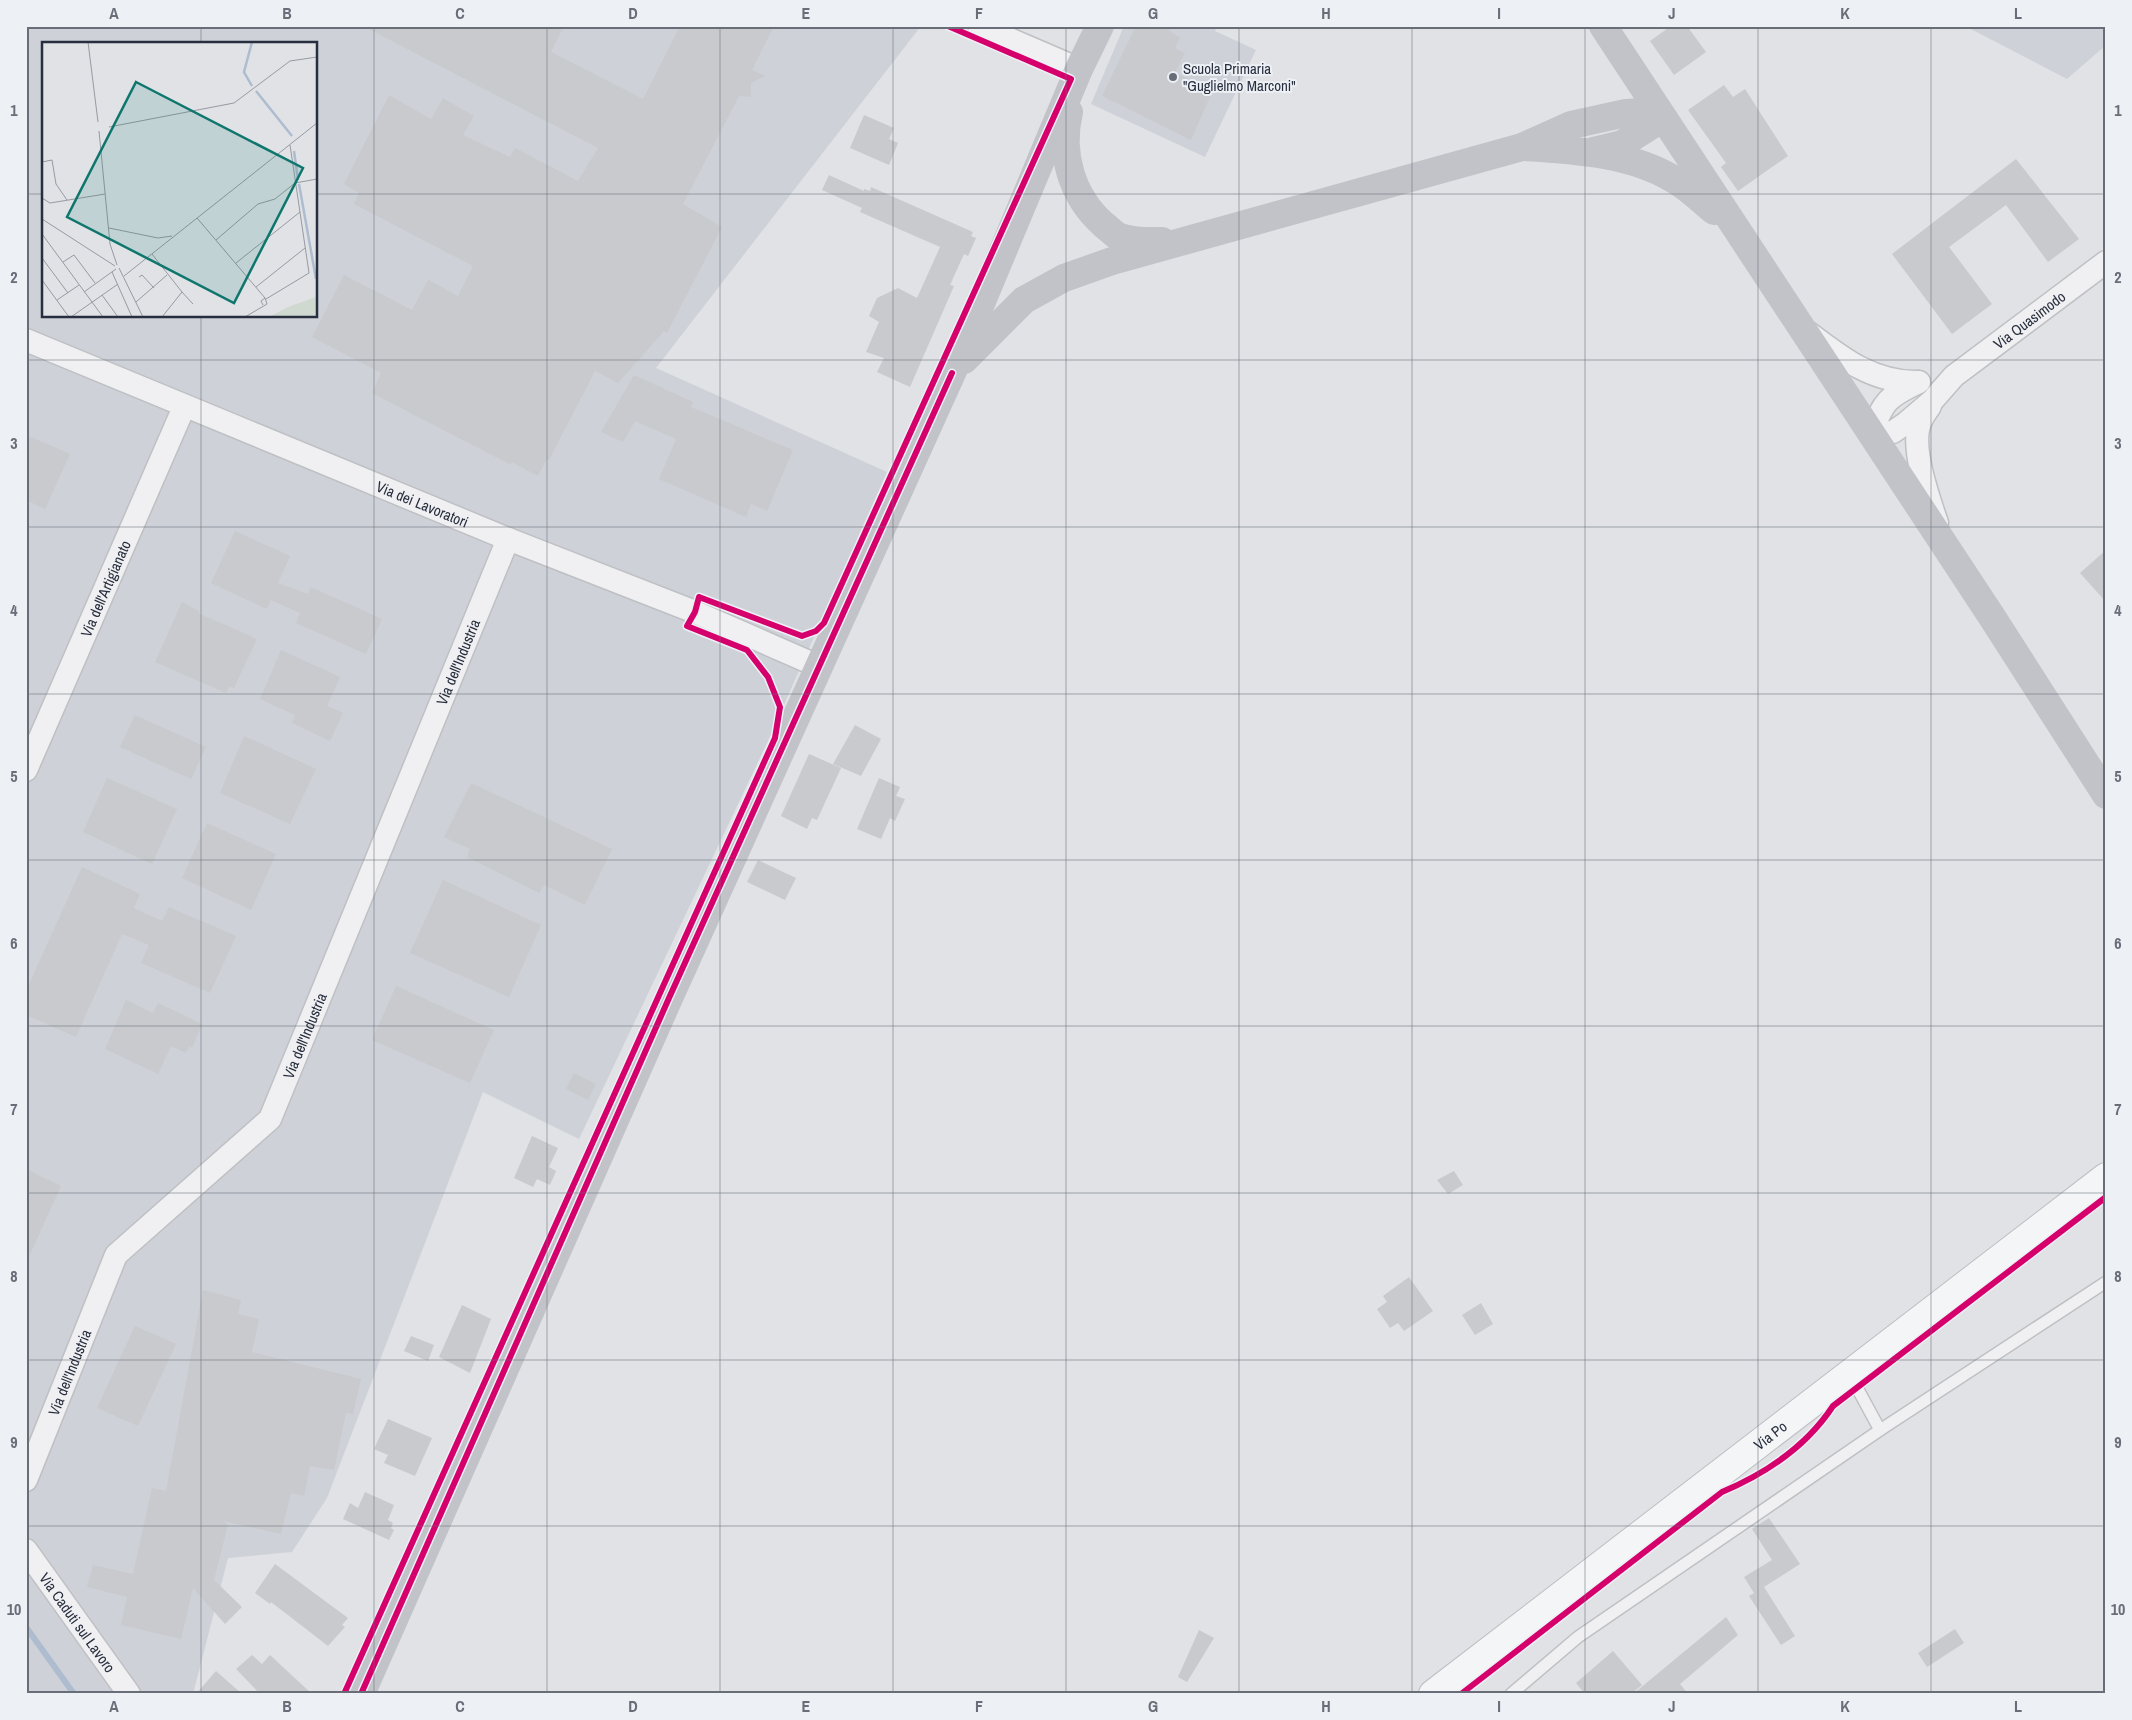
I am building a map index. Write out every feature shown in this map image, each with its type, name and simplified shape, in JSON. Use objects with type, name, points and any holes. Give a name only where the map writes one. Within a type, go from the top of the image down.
[{"type":"main road","points":[[361,1694],[546,1272],[818,666],[952,373],[1079,69],[1100,26]]},
{"type":"main road","points":[[1602,26],[1944,543],[2106,795]]},
{"type":"main road","points":[[1079,69],[1066,126],[1067,160],[1076,191],[1091,213],[1115,234],[1136,241],[1181,242]]},
{"type":"main road","points":[[952,373],[1024,300],[1064,278],[1112,261],[1522,147],[1571,125],[1626,113],[1660,115]]},
{"type":"main road","points":[[1592,152],[1622,144],[1660,115]]},
{"type":"main road","points":[[1522,147],[1592,152],[1654,170],[1681,184],[1734,227]]},
{"type":"main road","name":"Via Po","points":[[1433,1694],[2106,1177]]},
{"type":"street","points":[[979,26],[1079,69]]},
{"type":"street","name":"Via Quasimodo","points":[[1919,382],[1898,392],[1882,406],[1871,433],[1893,432],[1932,401],[1954,376],[2106,262]]},
{"type":"street","name":"Via Quasimodo","points":[[1799,326],[1841,357],[1874,375],[1898,382],[1919,382],[1954,376]]},
{"type":"street","name":"Via dei Lavoratori","points":[[26,340],[508,540],[695,612],[818,666]]},
{"type":"street","name":"Via Quasimodo","points":[[1932,401],[1919,424],[1918,444],[1930,500],[1944,543]]},
{"type":"street","name":"Via dell'Artigianato","points":[[26,770],[184,407]]},
{"type":"street","name":"Via dell'Industria","points":[[26,1480],[116,1255],[270,1119],[508,540]]},
{"type":"street","name":"Via Caduti sul Lavoro","points":[[26,1550],[128,1694]]},
{"type":"lane","points":[[1511,1694],[1578,1637],[1880,1430],[2106,1282]]},
{"type":"lane","points":[[1849,1373],[1880,1430]]},
{"type":"shaded area","points":[[26,26],[921,26],[656,368],[887,472],[767,743],[579,1139],[483,1092],[327,1498],[292,1552],[228,1558],[193,1694],[26,1694]]},
{"type":"shaded area","name":"Scuola Primaria \"Guglielmo Marconi\"","points":[[1124,26],[1217,26],[1215,31],[1256,50],[1205,157],[1091,104]]},
{"type":"shaded area","points":[[1965,26],[2106,26],[2106,45],[2067,79]]},
{"type":"building","points":[[363,26],[564,26],[551,52],[643,99],[680,26],[774,26],[752,70],[765,76],[751,83],[751,97],[739,96],[683,204],[722,227],[667,333],[664,331],[618,383],[595,371],[549,460],[547,459],[538,476],[512,462],[511,465],[372,393],[381,373],[312,337],[344,275],[412,310],[428,280],[458,296],[473,266],[354,204],[359,193],[344,184],[389,95],[431,119],[443,98],[474,116],[463,135],[510,157],[515,148],[578,181],[598,148]]},
{"type":"building","points":[[1136,26],[1171,26],[1169,31],[1180,37],[1175,48],[1185,53],[1175,73],[1213,90],[1191,140],[1102,96]]},
{"type":"building","points":[[1671,26],[1687,26],[1706,52],[1674,75],[1650,41]]},
{"type":"building","points":[[1724,85],[1733,97],[1745,89],[1788,156],[1738,191],[1721,167],[1726,163],[1688,110]]},
{"type":"building","points":[[864,115],[894,128],[889,139],[898,143],[889,165],[850,148]]},
{"type":"building","points":[[2016,159],[2079,239],[2048,262],[2006,205],[1949,247],[1992,304],[1952,334],[1892,254]]},
{"type":"building","points":[[829,175],[864,191],[864,189],[870,191],[871,187],[973,232],[971,236],[976,238],[968,256],[964,254],[950,285],[954,286],[910,387],[877,372],[884,358],[866,352],[879,322],[869,316],[877,298],[898,288],[917,298],[940,247],[860,212],[862,208],[822,190]]},
{"type":"building","points":[[634,375],[693,402],[691,407],[793,450],[767,511],[751,504],[746,517],[659,479],[676,439],[635,421],[623,442],[601,432]]},
{"type":"building","points":[[26,435],[70,454],[45,509],[26,500]]},
{"type":"building","points":[[235,531],[290,556],[278,583],[308,594],[311,587],[382,619],[366,654],[296,623],[300,613],[271,600],[267,609],[211,583]]},
{"type":"building","points":[[2106,550],[2106,602],[2080,573]]},
{"type":"building","points":[[182,602],[199,611],[198,613],[257,639],[234,688],[229,686],[226,693],[155,662]]},
{"type":"building","points":[[281,650],[340,677],[327,706],[343,713],[330,741],[292,723],[295,715],[260,699]]},
{"type":"building","points":[[135,715],[206,747],[191,779],[120,747]]},
{"type":"building","points":[[855,725],[881,739],[861,776],[833,764]]},
{"type":"building","points":[[244,736],[316,769],[290,824],[220,793]]},
{"type":"building","points":[[809,754],[841,768],[817,820],[812,818],[807,829],[781,816]]},
{"type":"building","points":[[107,778],[177,809],[152,864],[83,832]]},
{"type":"building","points":[[879,778],[900,787],[896,796],[905,799],[895,821],[890,818],[881,839],[857,829]]},
{"type":"building","points":[[471,783],[612,849],[585,905],[544,885],[539,893],[467,857],[470,849],[444,837]]},
{"type":"building","points":[[207,823],[276,854],[251,910],[182,878]]},
{"type":"building","points":[[758,860],[796,878],[785,900],[747,882]]},
{"type":"building","points":[[82,867],[140,894],[134,908],[162,921],[169,907],[236,936],[210,993],[141,963],[149,945],[122,934],[76,1037],[26,1015],[26,991]]},
{"type":"building","points":[[443,880],[541,925],[509,997],[410,953]]},
{"type":"building","points":[[396,986],[494,1030],[470,1083],[372,1040]]},
{"type":"building","points":[[126,1000],[153,1013],[158,1003],[202,1024],[192,1048],[189,1046],[186,1053],[171,1046],[158,1074],[105,1049]]},
{"type":"building","points":[[574,1073],[596,1084],[588,1100],[566,1089]]},
{"type":"building","points":[[532,1136],[558,1148],[549,1167],[556,1171],[550,1185],[537,1179],[533,1187],[514,1178]]},
{"type":"building","points":[[26,1169],[61,1186],[26,1263]]},
{"type":"building","points":[[1454,1171],[1463,1185],[1448,1194],[1437,1180]]},
{"type":"building","points":[[1409,1277],[1433,1311],[1404,1331],[1398,1323],[1390,1328],[1377,1309],[1387,1302],[1383,1296]]},
{"type":"building","points":[[203,1290],[241,1300],[238,1314],[259,1319],[252,1352],[361,1379],[353,1414],[346,1413],[334,1470],[310,1466],[304,1496],[291,1493],[281,1534],[223,1521],[228,1525],[214,1580],[242,1607],[225,1624],[193,1588],[181,1639],[121,1625],[127,1597],[87,1587],[93,1565],[133,1574],[152,1488],[166,1491]]},
{"type":"building","points":[[1481,1303],[1493,1324],[1475,1335],[1462,1315]]},
{"type":"building","points":[[462,1305],[491,1319],[470,1373],[439,1357]]},
{"type":"building","points":[[135,1326],[176,1344],[138,1426],[97,1408]]},
{"type":"building","points":[[411,1336],[434,1345],[428,1361],[404,1351]]},
{"type":"building","points":[[388,1419],[432,1438],[415,1476],[384,1463],[388,1455],[374,1449]]},
{"type":"building","points":[[365,1492],[394,1505],[388,1520],[393,1523],[391,1528],[394,1530],[389,1540],[343,1519],[350,1503],[358,1508]]},
{"type":"building","points":[[1769,1518],[1800,1564],[1764,1587],[1795,1636],[1781,1645],[1749,1596],[1754,1593],[1744,1577],[1772,1560],[1752,1529]]},
{"type":"building","points":[[275,1564],[348,1618],[342,1625],[345,1627],[328,1646],[271,1602],[270,1604],[255,1593]]},
{"type":"building","points":[[1726,1617],[1738,1635],[1680,1684],[1688,1694],[1633,1694]]},
{"type":"building","points":[[1955,1629],[1964,1643],[1927,1667],[1918,1653]]},
{"type":"building","points":[[1199,1630],[1214,1638],[1187,1682],[1178,1677]]},
{"type":"building","points":[[1613,1651],[1642,1685],[1631,1694],[1585,1694],[1576,1683]]},
{"type":"building","points":[[252,1655],[262,1664],[270,1655],[312,1694],[260,1694],[236,1669]]},
{"type":"building","points":[[216,1671],[242,1694],[196,1694]]},
{"type":"waterway","points":[[26,1627],[74,1694]]},
{"type":"cycle path","points":[[344,1694],[775,738],[780,707],[768,677],[747,650],[687,626],[695,612],[699,597],[802,636],[816,631],[824,623],[1071,79],[948,26]]},
{"type":"cycle path","points":[[361,1694],[669,998],[952,373]]},
{"type":"cycle path","points":[[1461,1694],[1722,1492],[1755,1476],[1784,1457],[1811,1434],[1833,1406],[2106,1197]]},
{"type":"place","name":"Scuola Primaria \"Guglielmo Marconi\"","points":[[1173,77]]}]
